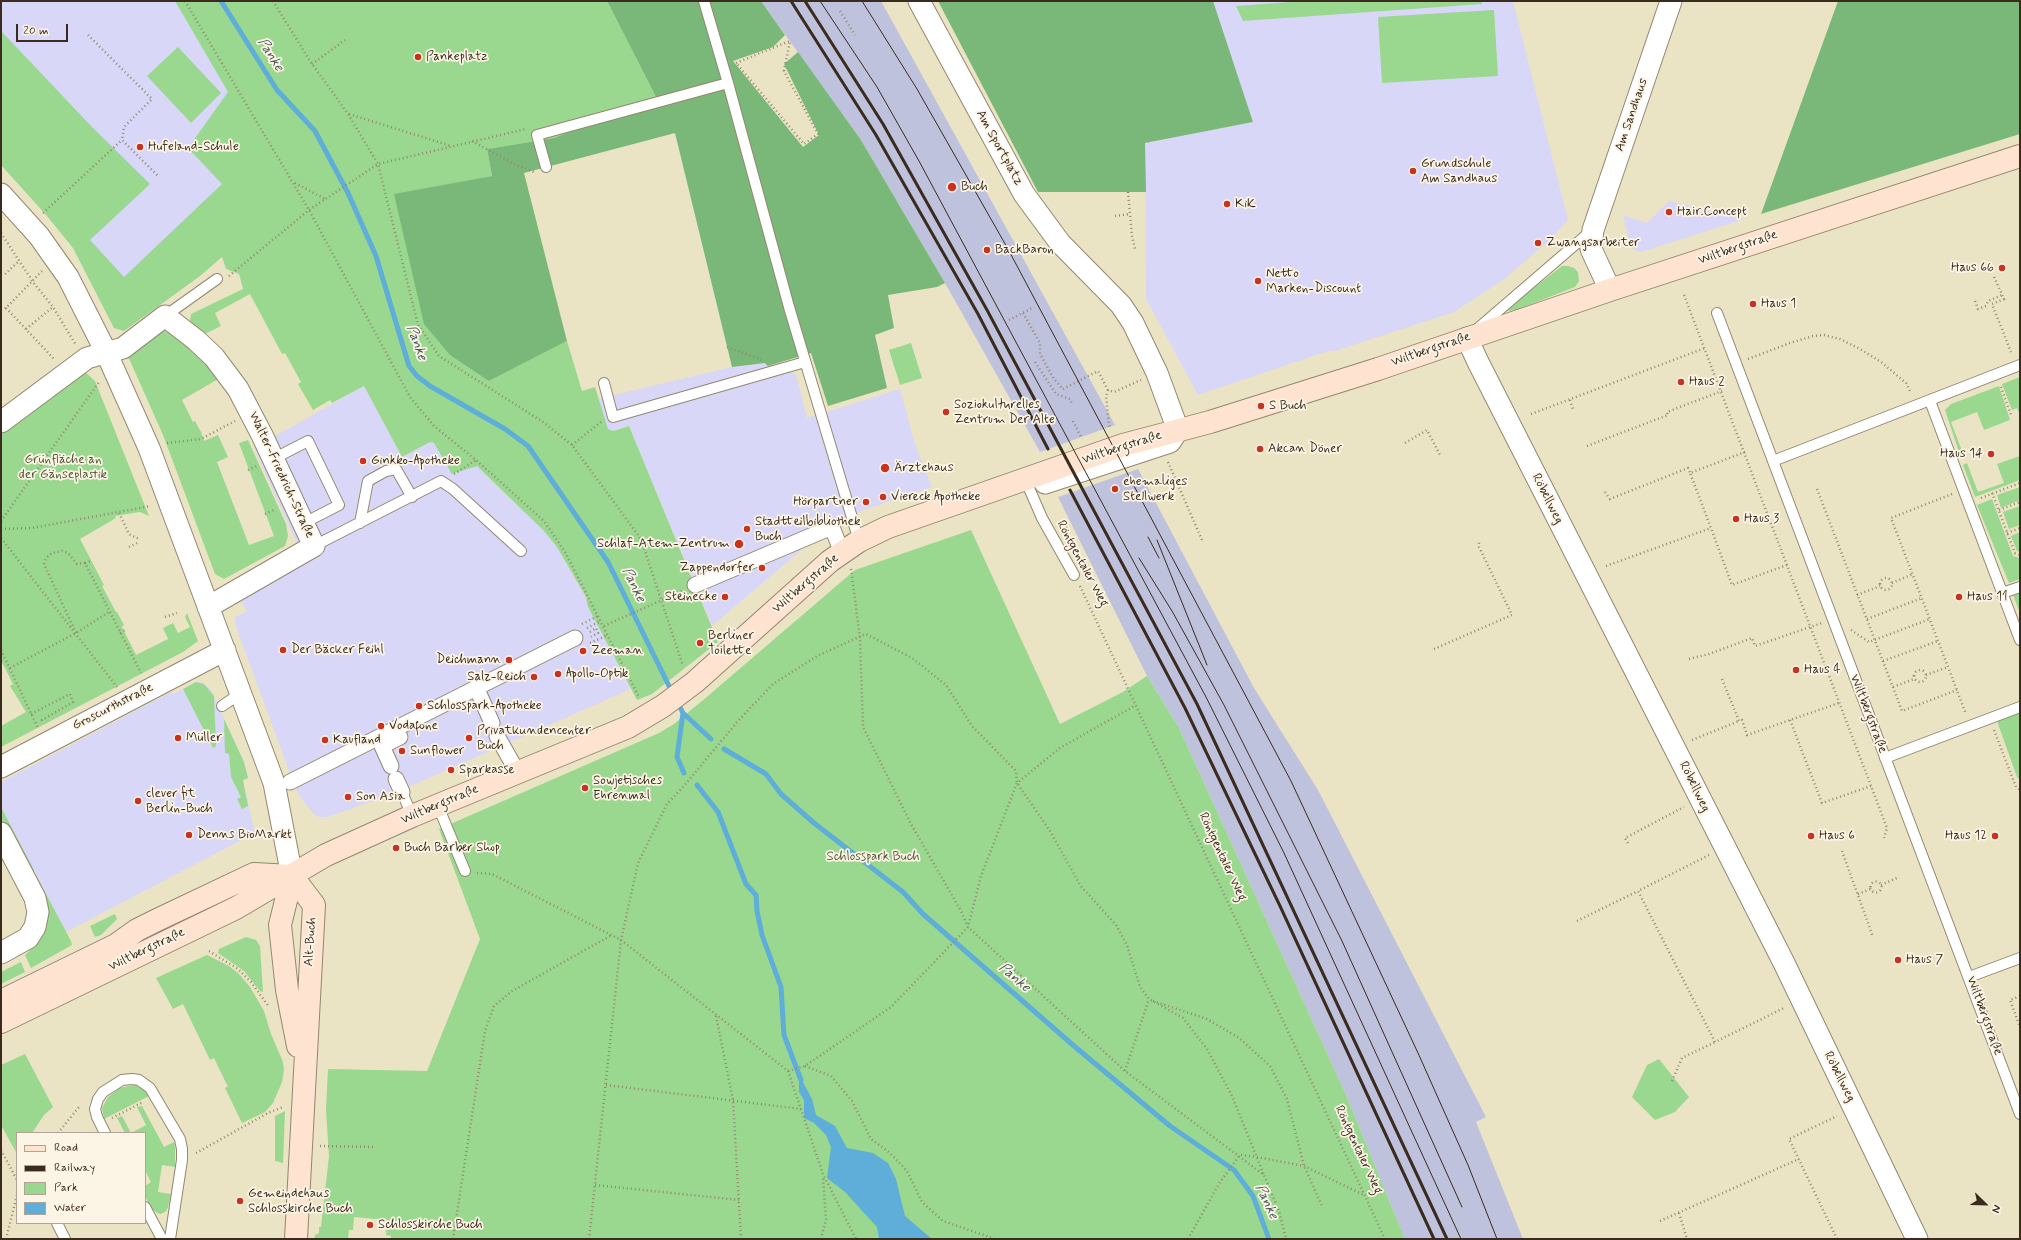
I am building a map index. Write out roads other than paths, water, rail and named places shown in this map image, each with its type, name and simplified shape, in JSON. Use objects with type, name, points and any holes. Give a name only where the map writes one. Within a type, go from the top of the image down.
[{"type":"main road","name":"Wiltbergstraße","points":[[1,1022],[236,908],[326,855],[412,816],[628,727],[650,714],[695,682],[830,561],[850,547],[888,527],[1123,445],[1210,422],[1378,369],[1610,290],[2020,156]]},
{"type":"main road","name":"Wiltbergstraße","points":[[1,1001],[116,945],[137,930],[254,874],[292,876]]},
{"type":"main road","name":"Alt-Buch","points":[[292,876],[280,925],[290,1008],[297,1044],[305,1064]]},
{"type":"main road","name":"Alt-Buch","points":[[292,876],[314,905],[296,1239]]},
{"type":"street","name":"Am Sportplatz","points":[[919,1],[1024,194],[1060,243],[1121,305],[1134,323],[1157,373],[1178,430]]},
{"type":"street","name":"Am Sandhaus","points":[[1610,290],[1591,248],[1593,230],[1671,1]]},
{"type":"street","points":[[1,194],[39,236],[68,276],[106,352],[149,448],[274,783],[292,876]]},
{"type":"street","points":[[1,422],[87,358],[123,348],[165,316]]},
{"type":"street","name":"Walter-Friedrich-Straße","points":[[165,316],[214,357],[238,389],[251,412],[314,546],[208,606]]},
{"type":"street","name":"Röbellweg","points":[[1468,338],[1478,362],[1675,748],[1724,848],[1784,963],[1917,1239]]},
{"type":"street","points":[[918,516],[940,518],[1170,442],[1178,430]]},
{"type":"street","points":[[695,585],[832,527],[850,547]]},
{"type":"street","points":[[290,782],[476,687],[580,636]]},
{"type":"street","name":"Groscurthstraße","points":[[1,766],[47,735],[128,700],[225,650]]},
{"type":"street","points":[[476,687],[495,729],[518,773]]},
{"type":"street","points":[[396,779],[382,746],[402,736],[398,727]]},
{"type":"street","points":[[1,833],[35,898],[38,912],[35,927],[28,938],[1,953]]},
{"type":"lane","points":[[704,1],[805,362],[850,547]]},
{"type":"lane","points":[[546,167],[537,135],[728,83]]},
{"type":"lane","points":[[1468,338],[1490,316],[1593,230]]},
{"type":"lane","points":[[165,316],[217,279]]},
{"type":"lane","name":"Wiltbergstraße","points":[[1717,313],[1884,758],[1969,977],[2020,1114]]},
{"type":"lane","points":[[604,383],[613,417],[805,362]]},
{"type":"lane","points":[[1773,461],[1916,407],[2020,365]]},
{"type":"lane","points":[[1930,401],[2020,640]]},
{"type":"lane","points":[[273,459],[308,441],[339,505],[304,523]]},
{"type":"lane","points":[[360,523],[368,481],[386,471],[396,469],[412,496]]},
{"type":"lane","points":[[314,546],[441,481],[454,489],[521,551]]},
{"type":"lane","name":"Röntgentaler Weg","points":[[1029,488],[1042,518],[1074,575]]},
{"type":"lane","points":[[2002,593],[2020,587]]},
{"type":"lane","points":[[222,706],[241,693]]},
{"type":"lane","points":[[1884,758],[2020,707]]},
{"type":"lane","points":[[396,779],[412,816]]},
{"type":"lane","points":[[438,806],[465,871]]},
{"type":"lane","points":[[1969,977],[2020,958]]},
{"type":"lane","points":[[102,1129],[95,1109],[103,1092],[122,1080],[139,1080],[150,1088],[180,1139],[182,1160],[170,1239]]},
{"type":"lane","points":[[146,1209],[162,1239]]},
{"type":"lane","points":[[58,1224],[65,1239]]},
{"type":"water","points":[[799,1075],[812,1099],[816,1115],[835,1126],[847,1148],[873,1153],[888,1163],[896,1179],[905,1216],[932,1239],[879,1239],[877,1227],[845,1192],[827,1178],[831,1147],[826,1135],[814,1123],[804,1118],[804,1100],[799,1092]]},
{"type":"waterway","name":"Panke","points":[[221,1],[277,90],[315,131],[348,193],[376,256],[409,366],[417,376],[430,386],[505,429],[528,446],[608,562],[670,688]]},
{"type":"waterway","name":"Panke","points":[[679,705],[683,713],[711,739]]},
{"type":"waterway","points":[[683,713],[677,757],[684,773]]},
{"type":"waterway","name":"Panke","points":[[724,749],[766,774],[781,794],[814,823],[903,892],[923,914],[1074,1046],[1170,1126],[1234,1170],[1253,1196],[1269,1239]]},
{"type":"waterway","points":[[697,785],[718,812],[746,884],[756,895],[757,911],[762,935],[781,987],[784,1035],[801,1080]]},
{"type":"tram line","points":[[820,1],[877,87],[919,161],[1206,697],[1284,853],[1461,1239]]},
{"type":"tram line","points":[[862,1],[917,89],[1008,249],[1291,781],[1418,1053],[1468,1165],[1497,1239]]},
{"type":"tram line","points":[[1148,537],[1159,558]]},
{"type":"tram line","points":[[1157,540],[1207,665]]},
{"type":"tram line","points":[[1139,558],[1172,611],[1224,705],[1342,941],[1462,1207]]},
{"type":"railway","points":[[791,1],[876,135],[978,314],[1048,449]]},
{"type":"railway","points":[[805,1],[883,124],[987,310],[1197,704],[1447,1239]]},
{"type":"railway","points":[[1070,490],[1185,708],[1280,906],[1434,1239]]},
{"type":"place","name":"Pankeplatz","points":[[418,57]]},
{"type":"place","name":"Hufeland-Schule","points":[[140,147]]},
{"type":"place","name":"Grundschule Am Sandhaus","points":[[1413,171]]},
{"type":"place","name":"Buch","points":[[952,187]]},
{"type":"place","name":"KiK","points":[[1227,204]]},
{"type":"place","name":"Hair.Concept","points":[[1669,212]]},
{"type":"place","name":"Zwangsarbeiter","points":[[1538,243]]},
{"type":"place","name":"BackBaron","points":[[987,250]]},
{"type":"place","name":"Haus 66","points":[[2002,268]]},
{"type":"place","name":"Netto Marken-Discount","points":[[1258,281]]},
{"type":"place","name":"Haus 1","points":[[1753,304]]},
{"type":"place","name":"Haus 2","points":[[1681,382]]},
{"type":"place","name":"S Buch","points":[[1261,406]]},
{"type":"place","name":"Soziokulturelles Zentrum Der Alte","points":[[946,412]]},
{"type":"place","name":"Akcan Döner","points":[[1260,449]]},
{"type":"place","name":"Haus 14","points":[[1991,454]]},
{"type":"place","name":"Ginkko-Apotheke","points":[[363,461]]},
{"type":"place","name":"Ärztehaus","points":[[885,468]]},
{"type":"place","name":"ehemaliges Stellwerk","points":[[1115,489]]},
{"type":"place","name":"Viereck Apotheke","points":[[883,497]]},
{"type":"place","name":"Hörpartner","points":[[866,502]]},
{"type":"place","name":"Haus 3","points":[[1736,519]]},
{"type":"place","name":"Stadtteilbibliothek Buch","points":[[747,529]]},
{"type":"place","name":"Schlaf-Atem-Zentrum","points":[[739,544]]},
{"type":"place","name":"Zappendorfer","points":[[762,568]]},
{"type":"place","name":"Steinecke","points":[[725,597]]},
{"type":"place","name":"Haus 11","points":[[1959,597]]},
{"type":"place","name":"Berliner Toilette","points":[[700,643]]},
{"type":"place","name":"Der Bäcker Feihl","points":[[283,650]]},
{"type":"place","name":"Zeeman","points":[[583,651]]},
{"type":"place","name":"Deichmann","points":[[509,660]]},
{"type":"place","name":"Haus 4","points":[[1796,670]]},
{"type":"place","name":"Apollo-Optik","points":[[558,674]]},
{"type":"place","name":"Salz-Reich","points":[[534,677]]},
{"type":"place","name":"Schlosspark-Apotheke","points":[[419,706]]},
{"type":"place","name":"Vodafone","points":[[381,726]]},
{"type":"place","name":"Müller","points":[[178,738]]},
{"type":"place","name":"Privatkundencenter Buch","points":[[469,738]]},
{"type":"place","name":"Kaufland","points":[[325,740]]},
{"type":"place","name":"Sunflower","points":[[402,751]]},
{"type":"place","name":"Sparkasse","points":[[451,770]]},
{"type":"place","name":"Sowjetisches Ehrenmal","points":[[585,788]]},
{"type":"place","name":"Son Asia","points":[[348,797]]},
{"type":"place","name":"clever fit Berlin-Buch","points":[[138,801]]},
{"type":"place","name":"Denns BioMarkt","points":[[189,835]]},
{"type":"place","name":"Haus 6","points":[[1811,836]]},
{"type":"place","name":"Haus 12","points":[[1995,836]]},
{"type":"place","name":"Buch Barber Shop","points":[[396,848]]},
{"type":"place","name":"Haus 7","points":[[1898,960]]},
{"type":"place","name":"Gemeindehaus Schlosskirche Buch","points":[[240,1201]]},
{"type":"place","name":"Schlosskirche Buch","points":[[370,1225]]},
{"type":"park label","name":"Grünfläche an der Gänseplastik","points":[[63,468]]},
{"type":"park label","name":"Schlosspark Buch","points":[[873,857]]}]
